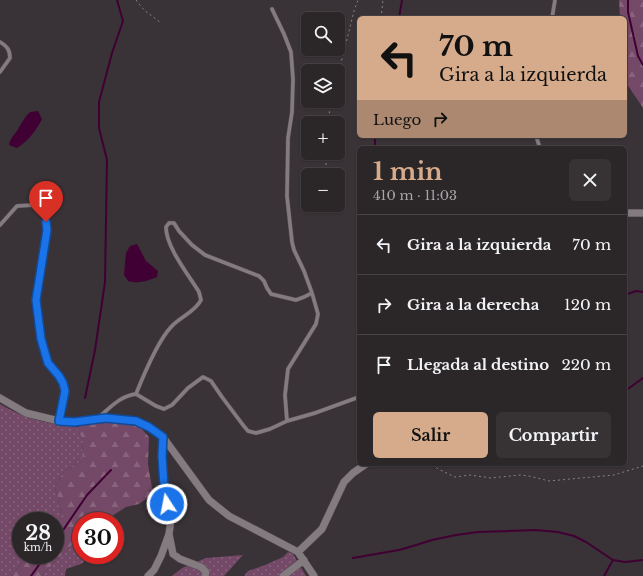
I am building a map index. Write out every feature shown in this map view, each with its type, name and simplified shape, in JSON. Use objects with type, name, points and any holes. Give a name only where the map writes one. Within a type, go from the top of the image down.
[{"type":"street","points":[[627,214],[643,213]]},
{"type":"street","points":[[0,398],[26,413],[59,421],[74,422],[106,418],[136,421],[149,427],[163,437],[208,500],[229,516],[298,552],[314,576]]},
{"type":"street","points":[[148,576],[154,570],[160,556],[169,534],[171,520],[164,486],[162,456],[163,437]]},
{"type":"street","points":[[298,552],[322,529],[344,482],[363,466]]},
{"type":"street","points":[[169,534],[173,554],[180,559],[201,567],[206,572],[205,576]]},
{"type":"street","points":[[283,576],[304,560]]},
{"type":"lane","points":[[552,16],[555,0]]},
{"type":"lane","points":[[272,9],[291,52],[293,79],[292,112],[288,138],[287,196],[292,242],[312,293],[318,314],[316,324],[288,369],[285,395],[287,421]]},
{"type":"lane","points":[[0,42],[10,51],[10,58],[0,72]]},
{"type":"lane","points":[[0,225],[17,206],[34,205],[45,214],[47,230],[36,300],[41,339],[48,363],[59,376],[65,391],[59,421]]},
{"type":"lane","points":[[136,394],[160,343],[171,327],[198,305],[201,300],[199,292],[172,249],[166,234],[166,227],[170,223],[174,223],[192,245],[205,255],[258,276],[264,281],[271,294],[296,300],[312,293]]},
{"type":"lane","points":[[97,419],[109,410],[118,400],[129,395],[136,394],[164,409],[172,405],[188,388],[203,377],[211,381],[243,426],[248,431],[256,433],[270,430],[287,421],[315,413],[357,398]]},
{"type":"path","points":[[136,0],[144,10],[161,23]]},
{"type":"path","points":[[341,64],[358,0]]},
{"type":"path","points":[[381,16],[383,0]]},
{"type":"path","points":[[435,466],[455,477],[470,476],[491,478],[520,475],[549,482],[614,475],[643,466]]},
{"type":"green space","points":[[619,0],[643,0],[643,108],[627,84],[627,16],[620,16]]},
{"type":"green space","points":[[0,404],[18,414],[37,420],[77,427],[83,441],[82,461],[64,471],[55,487],[61,512],[12,512],[12,564],[20,564],[12,576],[0,576]]},
{"type":"green space","points":[[113,421],[140,427],[149,437],[148,464],[153,494],[139,504],[126,507],[118,512],[72,512],[72,545],[64,553],[64,512],[61,512],[55,487],[64,471],[82,461],[83,441],[77,427]]},
{"type":"green space","points":[[72,545],[72,564],[81,564],[66,569],[65,576],[41,576],[53,564],[64,564],[64,553]]},
{"type":"green space","points":[[288,552],[293,554],[306,576],[244,576],[248,571],[283,557]]},
{"type":"green space","points":[[243,555],[224,576],[172,576],[182,568],[206,558]]},
{"type":"green space","points":[[20,564],[53,564],[41,576],[12,576]]},
{"type":"shaded area","points":[[38,111],[42,119],[37,128],[25,142],[17,148],[9,145],[10,141],[28,114],[30,112]]},
{"type":"shaded area","points":[[137,244],[146,261],[158,271],[157,277],[146,281],[136,282],[128,281],[124,275],[126,253],[130,246]]},
{"type":"waterway","points":[[85,398],[95,350],[105,282],[107,160],[99,128],[99,102],[112,53],[123,21],[117,0]]},
{"type":"waterway","points":[[399,16],[402,0]]},
{"type":"waterway","points":[[628,0],[628,12],[638,56],[643,65]]},
{"type":"waterway","points":[[375,138],[375,146]]},
{"type":"waterway","points":[[627,294],[636,291],[643,292]]},
{"type":"waterway","points":[[627,390],[643,378]]},
{"type":"waterway","points":[[64,529],[87,495],[111,470]]},
{"type":"waterway","points":[[353,558],[399,550],[432,540],[456,535],[478,532],[536,530],[558,532],[574,536],[613,560],[625,562],[643,560]]},
{"type":"waterway","points":[[604,576],[613,560]]},
{"type":"waterway","points":[[31,576],[40,564]]},
{"type":"route","points":[[46,222],[47,230],[44,254],[36,300],[41,339],[48,363],[59,376],[65,391],[59,421],[74,422],[106,418],[136,421],[149,427],[163,437],[162,456],[167,504]]}]
